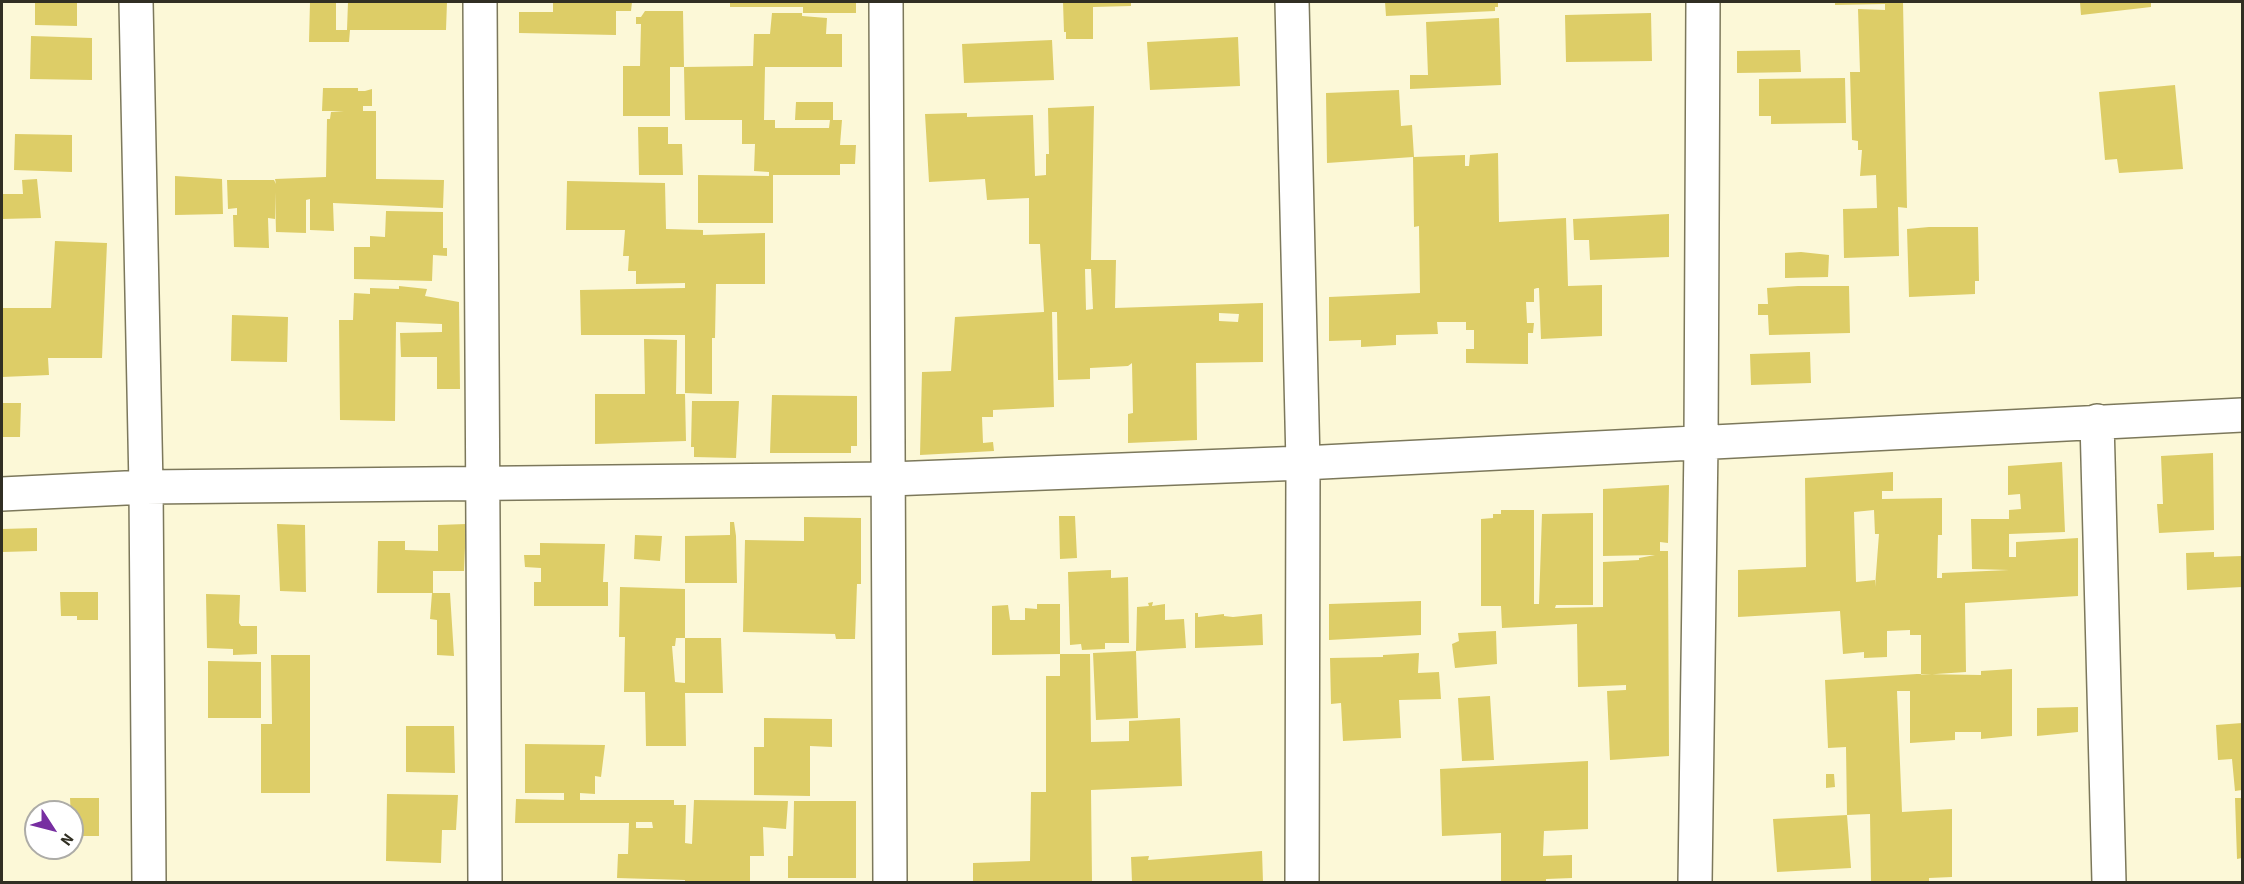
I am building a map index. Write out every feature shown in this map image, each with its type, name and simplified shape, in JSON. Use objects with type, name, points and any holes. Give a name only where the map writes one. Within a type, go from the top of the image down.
[{"type":"street","points":[[136,2],[146,487],[149,882]]},
{"type":"street","points":[[480,2],[485,882]]},
{"type":"street","points":[[886,2],[890,479],[890,882]]},
{"type":"street","points":[[1292,2],[1304,463],[1302,882]]},
{"type":"street","points":[[1695,882],[1701,443],[1703,2]]},
{"type":"street","points":[[2,494],[146,487],[890,479],[1304,463],[2242,415]]},
{"type":"street","points":[[2097,421],[2109,882]]},
{"type":"building","points":[[35,2],[77,2],[77,26],[35,25]]},
{"type":"building","points":[[310,2],[336,2],[336,30],[347,30],[348,2],[447,2],[446,30],[350,30],[349,42],[309,42]]},
{"type":"building","points":[[553,2],[632,2],[631,11],[616,11],[616,35],[519,33],[519,12],[553,12]]},
{"type":"building","points":[[730,2],[856,2],[856,13],[803,13],[803,7],[730,7]]},
{"type":"building","points":[[1063,2],[1131,2],[1131,6],[1093,7],[1093,39],[1066,39]]},
{"type":"building","points":[[1385,2],[1498,2],[1498,7],[1495,7],[1495,11],[1386,16]]},
{"type":"building","points":[[1835,2],[1903,2],[1907,208],[1898,207],[1899,256],[1844,258],[1843,209],[1877,208],[1876,175],[1860,176],[1862,150],[1858,150],[1858,141],[1852,140],[1850,72],[1860,72],[1858,9],[1885,10],[1885,4],[1835,5]]},
{"type":"building","points":[[2080,2],[2151,2],[2151,7],[2081,15]]},
{"type":"building","points":[[645,11],[683,11],[684,67],[670,67],[670,116],[623,116],[623,66],[640,66],[641,24],[636,24],[636,17],[641,17]]},
{"type":"building","points":[[772,13],[802,13],[802,16],[827,18],[826,34],[842,34],[842,67],[765,67],[764,120],[775,120],[775,128],[829,128],[830,120],[795,120],[796,102],[833,102],[833,120],[842,120],[840,145],[856,145],[855,164],[840,164],[840,175],[773,175],[773,223],[698,223],[698,175],[769,176],[769,172],[754,171],[755,144],[742,144],[742,120],[685,120],[684,67],[753,66],[754,34],[770,34]]},
{"type":"building","points":[[1651,13],[1652,61],[1566,62],[1565,15]]},
{"type":"building","points":[[1499,18],[1501,85],[1410,89],[1410,75],[1428,75],[1426,22]]},
{"type":"building","points":[[31,36],[92,38],[92,80],[30,79]]},
{"type":"building","points":[[1238,37],[1240,86],[1150,90],[1147,42]]},
{"type":"building","points":[[1052,40],[1054,80],[964,83],[962,44]]},
{"type":"building","points":[[1800,50],[1801,72],[1737,73],[1737,51]]},
{"type":"building","points":[[1845,78],[1846,123],[1771,124],[1771,116],[1759,116],[1759,79]]},
{"type":"building","points":[[2175,85],[2183,169],[2119,173],[2117,159],[2105,160],[2099,92]]},
{"type":"building","points":[[323,88],[358,88],[358,91],[372,89],[372,106],[363,106],[363,111],[376,111],[376,179],[444,180],[443,208],[333,203],[334,231],[310,230],[310,199],[306,200],[306,233],[276,232],[275,192],[275,219],[268,218],[269,248],[234,247],[233,215],[237,215],[237,208],[228,209],[227,180],[274,180],[276,184],[275,179],[326,177],[327,119],[330,119],[331,112],[344,111],[322,111]]},
{"type":"building","points":[[1399,90],[1401,126],[1412,125],[1414,157],[1465,155],[1465,166],[1469,166],[1470,155],[1498,153],[1499,222],[1566,218],[1568,286],[1602,285],[1602,336],[1541,339],[1539,288],[1537,288],[1534,289],[1534,302],[1526,302],[1527,323],[1534,323],[1533,333],[1528,333],[1528,364],[1466,363],[1466,349],[1474,349],[1474,330],[1466,330],[1466,322],[1437,322],[1438,334],[1396,335],[1396,345],[1361,347],[1361,340],[1329,341],[1329,297],[1420,293],[1419,226],[1414,227],[1413,157],[1327,163],[1326,93]]},
{"type":"building","points":[[1094,106],[1091,260],[1116,260],[1115,308],[1263,303],[1263,362],[1196,363],[1197,440],[1128,443],[1128,414],[1133,413],[1132,363],[1128,366],[1090,368],[1090,379],[1058,380],[1057,312],[1052,312],[1054,407],[993,410],[993,417],[982,417],[983,443],[993,442],[994,451],[920,455],[922,372],[951,371],[955,317],[1044,312],[1040,244],[1029,244],[1029,198],[987,200],[985,179],[929,182],[925,114],[967,113],[967,117],[1033,115],[1035,176],[1046,175],[1046,154],[1049,154],[1048,108]],"holes":[[[1085,269],[1091,269],[1093,309],[1086,310]],[[1219,313],[1239,314],[1238,322],[1219,321]]]},
{"type":"building","points":[[638,127],[668,127],[668,144],[682,144],[683,175],[639,175]]},
{"type":"building","points":[[15,134],[72,135],[72,172],[14,170]]},
{"type":"building","points":[[175,176],[222,179],[223,214],[175,215]]},
{"type":"building","points":[[37,179],[41,218],[2,219],[2,194],[23,194],[22,180]]},
{"type":"building","points":[[567,181],[665,183],[666,229],[703,230],[703,235],[765,233],[765,284],[716,284],[715,338],[712,338],[712,394],[685,393],[685,335],[581,335],[580,290],[685,288],[685,283],[636,284],[636,271],[628,271],[629,256],[623,256],[625,230],[566,230]]},
{"type":"building","points":[[386,211],[443,212],[443,248],[447,248],[447,256],[433,255],[432,281],[354,279],[354,247],[370,247],[370,236],[385,237]]},
{"type":"building","points":[[1669,214],[1669,257],[1590,260],[1589,240],[1574,240],[1573,219]]},
{"type":"building","points":[[1978,227],[1979,281],[1975,281],[1975,294],[1909,297],[1907,229]]},
{"type":"building","points":[[55,241],[107,243],[102,358],[48,358],[49,375],[2,377],[2,308],[51,308]]},
{"type":"building","points":[[1785,253],[1829,255],[1828,277],[1785,278]]},
{"type":"building","points":[[399,286],[427,289],[425,296],[459,302],[460,389],[437,389],[437,357],[401,357],[400,333],[442,332],[442,324],[396,322],[395,421],[340,420],[339,320],[353,320],[354,293],[370,294],[370,288],[399,289]]},
{"type":"building","points":[[1849,286],[1850,333],[1769,335],[1768,315],[1758,315],[1758,304],[1768,304],[1767,288]]},
{"type":"building","points":[[232,315],[288,317],[287,362],[231,361]]},
{"type":"building","points":[[644,339],[677,340],[676,394],[685,394],[686,441],[595,444],[595,394],[645,394]]},
{"type":"building","points":[[1810,352],[1811,383],[1751,385],[1750,354]]},
{"type":"building","points":[[772,395],[857,396],[857,446],[851,446],[851,453],[770,453]]},
{"type":"building","points":[[692,401],[739,401],[736,458],[694,457],[694,447],[691,447]]},
{"type":"building","points":[[2,403],[21,403],[20,437],[2,437]]},
{"type":"building","points":[[2213,453],[2214,530],[2159,533],[2157,504],[2163,504],[2161,456]]},
{"type":"building","points":[[2062,462],[2065,532],[2009,534],[2009,557],[2016,557],[2016,542],[2078,538],[2078,596],[1965,603],[1966,672],[1921,675],[1921,635],[1910,635],[1910,630],[1887,631],[1887,657],[1864,658],[1864,652],[1843,654],[1840,611],[1738,617],[1738,570],[1806,567],[1805,478],[1893,472],[1893,491],[1882,491],[1882,499],[1942,498],[1942,535],[1938,535],[1937,578],[1942,578],[1942,573],[2009,570],[1972,569],[1971,519],[2009,519],[2009,510],[2021,509],[2020,494],[2008,495],[2008,466]],"holes":[[[1874,510],[1875,534],[1879,534],[1875,587],[1875,580],[1856,582],[1854,512]]]},
{"type":"building","points":[[1669,485],[1668,543],[1660,542],[1660,551],[1668,551],[1669,756],[1610,760],[1607,691],[1626,690],[1626,685],[1578,687],[1577,624],[1502,628],[1501,606],[1481,606],[1481,519],[1493,518],[1493,514],[1501,514],[1501,510],[1534,510],[1534,604],[1539,604],[1542,514],[1593,513],[1593,605],[1556,605],[1555,608],[1603,607],[1603,562],[1639,560],[1639,558],[1655,555],[1603,556],[1603,489]]},
{"type":"building","points":[[1059,516],[1075,516],[1077,558],[1060,559]]},
{"type":"building","points":[[804,517],[861,518],[861,584],[857,584],[855,639],[836,639],[835,634],[743,632],[745,540],[804,541]]},
{"type":"building","points":[[730,522],[734,522],[736,536],[737,583],[685,583],[685,536],[730,535]]},
{"type":"building","points":[[277,524],[305,525],[306,592],[280,591]]},
{"type":"building","points":[[466,524],[464,571],[433,571],[433,593],[377,593],[378,541],[405,541],[405,550],[438,551],[438,525]]},
{"type":"building","points":[[37,528],[37,551],[3,552],[2,529]]},
{"type":"building","points":[[635,535],[662,536],[660,561],[634,559]]},
{"type":"building","points":[[540,543],[605,544],[603,582],[608,582],[608,606],[534,606],[534,582],[541,582],[541,568],[525,567],[524,555],[540,555]]},
{"type":"building","points":[[2214,552],[2214,557],[2242,556],[2242,587],[2187,590],[2186,553]]},
{"type":"building","points":[[1111,570],[1111,578],[1128,577],[1129,643],[1105,643],[1105,649],[1082,650],[1081,644],[1070,645],[1068,572]]},
{"type":"building","points":[[620,587],[685,589],[685,638],[721,638],[723,693],[685,693],[686,746],[646,746],[645,692],[624,692],[625,637],[619,637]],"holes":[[[676,638],[685,638],[685,683],[675,682],[672,646],[675,646]]]},
{"type":"building","points":[[60,592],[98,592],[98,620],[77,620],[77,616],[61,616]]},
{"type":"building","points":[[432,593],[450,593],[454,656],[437,655],[437,620],[430,619]]},
{"type":"building","points":[[206,594],[240,595],[239,623],[241,626],[257,626],[257,654],[233,655],[233,649],[207,648]]},
{"type":"building","points":[[1421,601],[1421,635],[1329,640],[1329,604]]},
{"type":"building","points":[[1153,602],[1152,606],[1165,604],[1165,620],[1184,619],[1186,648],[1136,651],[1137,607],[1149,606],[1148,603]]},
{"type":"building","points":[[1037,604],[1060,604],[1060,654],[992,655],[992,606],[1008,605],[1010,620],[1025,620],[1025,608],[1037,609]]},
{"type":"building","points":[[1195,613],[1198,613],[1198,617],[1262,614],[1263,645],[1195,648]]},
{"type":"building","points":[[1496,631],[1497,664],[1455,668],[1452,644],[1459,641],[1458,633]]},
{"type":"building","points":[[1136,651],[1138,718],[1096,720],[1093,653]]},
{"type":"building","points":[[1419,653],[1418,673],[1439,672],[1441,699],[1399,700],[1401,738],[1343,741],[1341,703],[1331,704],[1330,658],[1383,657],[1383,655]]},
{"type":"building","points":[[1060,654],[1090,654],[1091,742],[1129,741],[1129,721],[1180,718],[1182,786],[1091,790],[1092,882],[973,882],[973,863],[1030,861],[1031,792],[1046,792],[1046,676],[1060,676]]},
{"type":"building","points":[[271,655],[310,655],[310,793],[261,793],[261,724],[272,724]]},
{"type":"building","points":[[208,661],[261,662],[261,718],[208,718]]},
{"type":"building","points":[[2012,669],[2012,736],[1981,739],[1981,732],[1955,732],[1955,740],[1910,743],[1910,691],[1897,691],[1902,812],[1952,809],[1952,877],[1929,878],[1929,882],[1871,882],[1870,814],[1847,815],[1846,747],[1828,748],[1825,680],[1917,674],[1981,675],[1981,671]]},
{"type":"building","points":[[1490,696],[1494,760],[1462,761],[1458,698]]},
{"type":"building","points":[[2078,707],[2078,732],[2037,736],[2037,708]]},
{"type":"building","points":[[764,718],[832,719],[832,747],[810,746],[810,796],[754,795],[754,747],[764,747]]},
{"type":"building","points":[[2242,723],[2242,790],[2235,791],[2232,759],[2218,760],[2216,725]]},
{"type":"building","points":[[406,726],[454,726],[455,773],[406,772]]},
{"type":"building","points":[[525,744],[605,745],[601,777],[595,776],[595,794],[580,793],[580,800],[674,800],[674,805],[686,805],[685,843],[692,844],[694,800],[788,801],[786,829],[763,827],[764,856],[750,856],[750,882],[685,882],[685,880],[617,878],[618,854],[628,854],[629,823],[515,823],[516,799],[564,800],[564,793],[525,793]],"holes":[[[636,822],[652,822],[653,828],[636,828]]]},
{"type":"building","points":[[1588,761],[1588,829],[1544,831],[1543,856],[1572,855],[1572,878],[1546,879],[1546,882],[1501,882],[1501,833],[1442,836],[1440,769]]},
{"type":"building","points":[[1826,774],[1834,774],[1835,787],[1826,788]]},
{"type":"building","points":[[387,794],[458,795],[456,830],[442,830],[441,863],[386,861]]},
{"type":"building","points":[[70,798],[99,798],[99,836],[84,836],[84,800],[70,800]]},
{"type":"building","points":[[2235,798],[2242,798],[2242,858],[2237,859]]},
{"type":"building","points":[[794,801],[856,801],[856,878],[788,878],[788,856],[793,856]]},
{"type":"building","points":[[1847,815],[1851,868],[1777,872],[1773,819]]},
{"type":"building","points":[[1262,851],[1263,882],[1132,882],[1131,857],[1149,856],[1148,860]]}]
